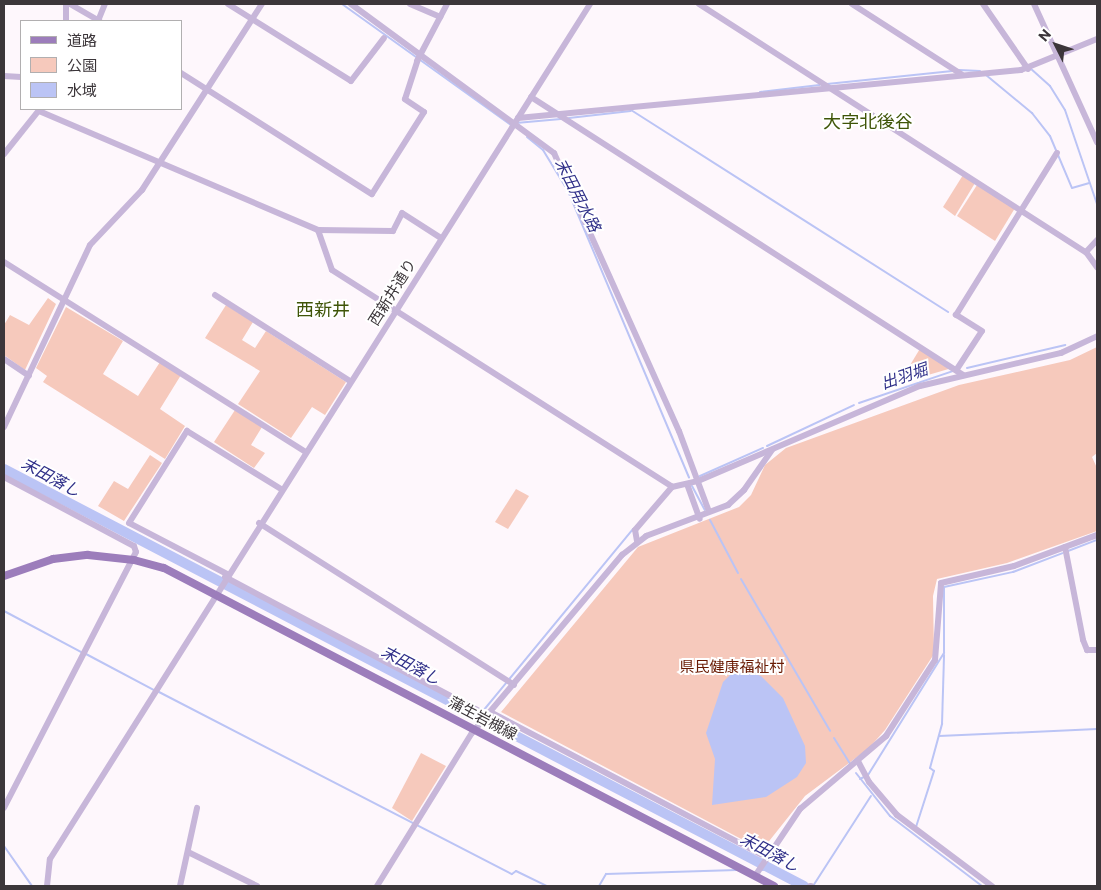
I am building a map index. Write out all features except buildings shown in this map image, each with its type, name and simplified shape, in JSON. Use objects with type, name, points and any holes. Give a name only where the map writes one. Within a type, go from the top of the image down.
[{"type":"main road","name":"蒲生岩槻線","points":[[4,576],[67,557],[134,560],[215,594],[774,886]]},
{"type":"street","points":[[66,4],[66,20]]},
{"type":"street","points":[[70,4],[97,20]]},
{"type":"street","points":[[99,20],[105,4]]},
{"type":"street","points":[[228,4],[351,81],[384,38]]},
{"type":"street","points":[[4,427],[65,302],[90,245],[142,190],[262,4]]},
{"type":"street","points":[[351,4],[516,121],[554,153],[571,186],[698,481],[708,509]]},
{"type":"street","points":[[413,4],[440,16]]},
{"type":"street","points":[[182,74],[372,194],[424,112],[405,99],[420,54],[447,4]]},
{"type":"street","name":"西新井通り","points":[[47,886],[50,858],[226,575],[590,4]]},
{"type":"street","points":[[699,4],[1021,209],[1086,252],[1097,267]]},
{"type":"street","points":[[852,4],[961,74]]},
{"type":"street","points":[[983,4],[1028,69]]},
{"type":"street","points":[[1034,4],[1097,142]]},
{"type":"street","points":[[516,121],[829,87],[1028,69],[1058,58],[1097,39]]},
{"type":"street","points":[[4,76],[20,77]]},
{"type":"street","points":[[531,97],[957,369],[963,375]]},
{"type":"street","points":[[4,154],[39,110],[318,230],[393,231],[402,214],[441,238]]},
{"type":"street","points":[[957,369],[982,331],[956,315],[1057,153]]},
{"type":"street","points":[[318,230],[332,270],[672,487]]},
{"type":"street","points":[[1086,252],[1097,240]]},
{"type":"street","points":[[4,262],[306,452]]},
{"type":"street","points":[[216,295],[350,381]]},
{"type":"street","points":[[637,541],[635,530],[672,487],[698,481],[772,450],[885,398],[963,375],[1061,353],[1097,336]]},
{"type":"street","points":[[4,359],[29,376]]},
{"type":"street","points":[[281,489],[187,431],[129,523],[490,714],[766,857]]},
{"type":"street","points":[[376,886],[415,822],[490,714],[637,541],[700,519],[737,499],[772,450]]},
{"type":"street","points":[[4,477],[134,546],[134,560],[4,808]]},
{"type":"street","points":[[687,484],[700,519]]},
{"type":"street","points":[[259,523],[514,685]]},
{"type":"street","points":[[755,876],[766,857],[800,810],[859,763],[886,736],[936,660],[941,584],[988,574],[1097,535]]},
{"type":"street","points":[[1065,547],[1086,650],[1097,650]]},
{"type":"street","points":[[859,763],[869,782],[897,815],[992,886]]},
{"type":"street","points":[[180,886],[197,808]]},
{"type":"street","points":[[188,852],[257,886]]},
{"type":"green space","points":[[963,175],[975,183],[955,216],[943,207]]},
{"type":"green space","points":[[977,185],[1015,208],[995,241],[957,216]]},
{"type":"green space","points":[[48,298],[56,304],[25,370],[4,355],[4,325],[10,315],[29,325]]},
{"type":"green space","points":[[226,305],[253,322],[242,340],[255,348],[266,331],[346,382],[325,415],[312,407],[291,438],[238,404],[260,371],[205,338]]},
{"type":"green space","points":[[66,307],[123,341],[103,374],[138,396],[160,362],[181,375],[160,409],[185,426],[165,459],[43,382],[47,376],[36,368]]},
{"type":"green space","points":[[921,347],[952,368],[904,382],[901,380]]},
{"type":"green space","name":"県民健康福祉村","points":[[1097,347],[1097,453],[1092,457],[1097,468],[1097,531],[1007,563],[937,579],[933,596],[934,654],[885,730],[869,748],[805,796],[762,850],[501,712],[638,547],[739,507],[751,495],[765,465],[786,448],[959,385],[1070,360]]},
{"type":"green space","points":[[235,410],[262,427],[251,445],[265,453],[254,468],[214,442]]},
{"type":"green space","points":[[150,455],[162,463],[124,521],[98,506],[114,481],[128,489]]},
{"type":"green space","points":[[516,489],[529,496],[508,529],[495,522]]},
{"type":"green space","points":[[421,753],[446,766],[412,821],[392,808]]},
{"type":"water","points":[[746,671],[761,676],[783,698],[805,746],[806,763],[797,777],[766,797],[712,805],[715,759],[706,733],[723,682],[730,675]]},
{"type":"waterway","name":"末田用水路","points":[[342,4],[511,125]]},
{"type":"waterway","points":[[1030,68],[1050,86],[1065,110],[1097,204]]},
{"type":"waterway","points":[[959,70],[980,71]]},
{"type":"waterway","points":[[827,84],[952,71]]},
{"type":"waterway","points":[[986,75],[1032,113],[1050,136],[1072,188],[1089,183]]},
{"type":"waterway","points":[[760,92],[820,85]]},
{"type":"waterway","points":[[631,110],[948,312]]},
{"type":"waterway","points":[[569,118],[631,111]]},
{"type":"waterway","points":[[516,123],[561,119]]},
{"type":"waterway","name":"末田用水路","points":[[527,137],[543,150],[568,191],[689,478]]},
{"type":"waterway","name":"出羽堀","points":[[967,368],[1065,345]]},
{"type":"waterway","name":"出羽堀","points":[[859,403],[953,371]]},
{"type":"waterway","name":"出羽堀","points":[[767,446],[854,405]]},
{"type":"waterway","name":"出羽堀","points":[[700,476],[763,448]]},
{"type":"waterway","name":"末田落し","points":[[4,469],[804,886]]},
{"type":"waterway","points":[[692,486],[705,510]]},
{"type":"waterway","points":[[710,520],[738,573]]},
{"type":"waterway","points":[[483,711],[633,529]]},
{"type":"waterway","points":[[1068,551],[1097,540]]},
{"type":"waterway","points":[[860,779],[868,775],[944,653],[944,587],[1013,572],[1063,553]]},
{"type":"waterway","points":[[741,579],[830,731]]},
{"type":"waterway","points":[[4,611],[81,652]]},
{"type":"waterway","points":[[86,654],[154,690]]},
{"type":"waterway","points":[[916,827],[934,771],[930,768],[942,724],[944,655]]},
{"type":"waterway","points":[[159,692],[512,874],[516,871],[547,886]]},
{"type":"waterway","points":[[939,736],[1097,729]]},
{"type":"waterway","points":[[834,738],[850,764]]},
{"type":"waterway","points":[[856,773],[890,816],[982,886]]},
{"type":"waterway","points":[[813,886],[871,796]]},
{"type":"waterway","points":[[4,846],[32,886]]},
{"type":"waterway","name":"末田落し","points":[[762,870],[773,869]]},
{"type":"waterway","points":[[599,886],[606,874],[737,870]]},
{"type":"district","name":"大字北後谷","points":[[868,121]]},
{"type":"district","name":"西新井","points":[[323,309]]}]
